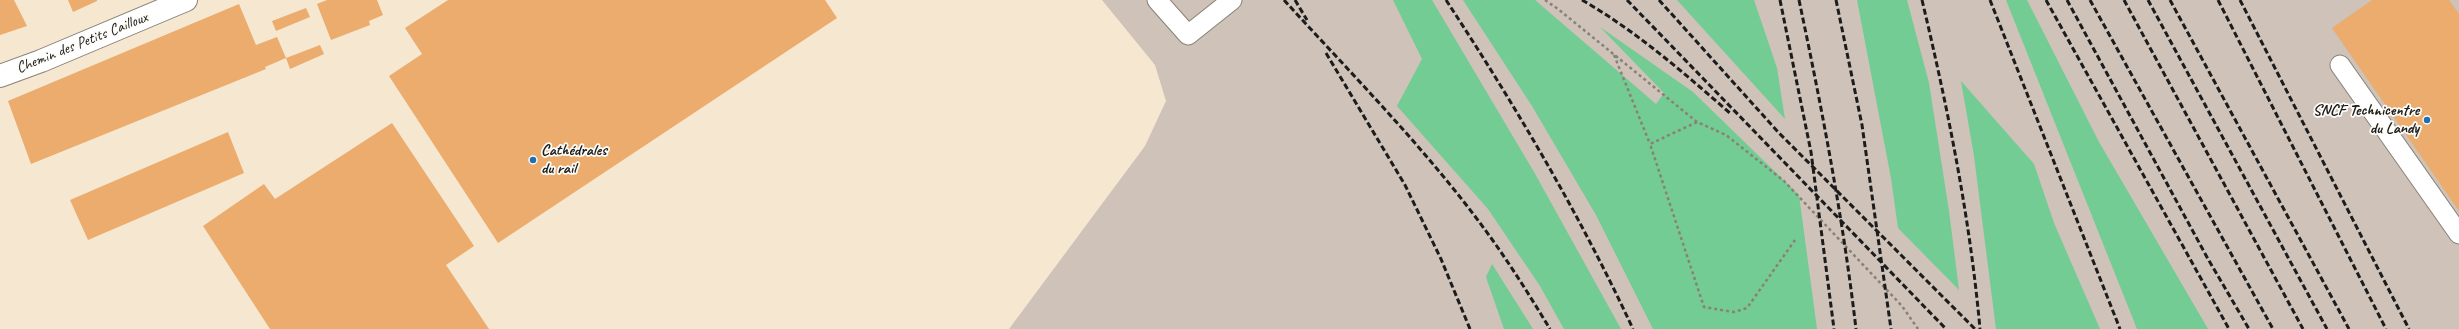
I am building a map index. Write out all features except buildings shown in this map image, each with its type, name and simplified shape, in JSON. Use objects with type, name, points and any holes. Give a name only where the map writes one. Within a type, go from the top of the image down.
[{"type":"street","name":"Chemin des Petits Cailloux","points":[[0,76],[41,61],[186,0]]},
{"type":"lane","points":[[1157,0],[1188,35],[1232,0]]},
{"type":"lane","points":[[2340,65],[2459,234]]},
{"type":"path","points":[[1545,0],[1613,53],[1697,122],[1726,135],[1784,181],[1902,306],[1918,329]]},
{"type":"path","points":[[1613,53],[1650,144],[1704,307],[1734,312],[1747,308],[1795,240]]},
{"type":"path","points":[[1650,144],[1697,122]]},
{"type":"shaded area","points":[[1102,0],[2459,0],[2459,329],[1009,329],[1145,146],[1166,101],[1155,65]]},
{"type":"green space","points":[[1393,0],[1432,0],[1534,172],[1621,329],[1564,329],[1540,286],[1488,209],[1397,106],[1422,59]]},
{"type":"green space","points":[[1463,0],[1535,0],[1656,104],[1664,93],[1600,27],[1693,92],[1799,195],[1817,329],[1653,329],[1596,215],[1532,106]]},
{"type":"green space","points":[[1677,0],[1754,0],[1777,68],[1785,119]]},
{"type":"green space","points":[[1857,0],[1907,0],[1929,83],[1949,211],[1959,290],[1898,228],[1891,178]]},
{"type":"green space","points":[[2006,0],[2027,0],[2099,142],[2208,329],[2137,329]]},
{"type":"green space","points":[[1961,81],[2034,164],[2054,223],[2100,329],[1996,329],[1974,156]]},
{"type":"green space","points":[[1492,264],[1533,329],[1504,329],[1486,277]]},
{"type":"railway","points":[[1284,0],[1394,119],[1447,181],[1496,245],[1550,329]]},
{"type":"railway","points":[[1295,0],[1307,20]]},
{"type":"railway","points":[[1446,0],[1522,120],[1546,161],[1613,286],[1633,329]]},
{"type":"railway","points":[[1582,0],[1602,12],[1640,39],[1731,114]]},
{"type":"railway","points":[[1627,0],[1946,329]]},
{"type":"railway","points":[[1659,0],[1779,133],[1975,329]]},
{"type":"railway","points":[[1780,0],[1811,152],[1834,329]]},
{"type":"railway","points":[[1799,0],[1831,164],[1845,246],[1856,329]]},
{"type":"railway","points":[[1836,0],[1862,125],[1891,329]]},
{"type":"railway","points":[[1922,0],[1941,82],[1957,164],[1976,287],[1980,329]]},
{"type":"railway","points":[[1990,0],[2120,329]]},
{"type":"railway","points":[[2046,0],[2229,329]]},
{"type":"railway","points":[[2067,0],[2208,259],[2249,329]]},
{"type":"railway","points":[[2090,0],[2273,329]]},
{"type":"railway","points":[[2124,0],[2303,329]]},
{"type":"railway","points":[[2148,0],[2327,329]]},
{"type":"railway","points":[[2170,0],[2349,329]]},
{"type":"railway","points":[[2218,0],[2386,329]]},
{"type":"railway","points":[[2240,0],[2409,329]]},
{"type":"railway","points":[[1326,53],[1405,185],[1441,259],[1470,329]]},
{"type":"place","name":"SNCF Technicentre du Landy","points":[[2427,120]]},
{"type":"place","name":"Cathédrales du rail","points":[[533,160]]}]
